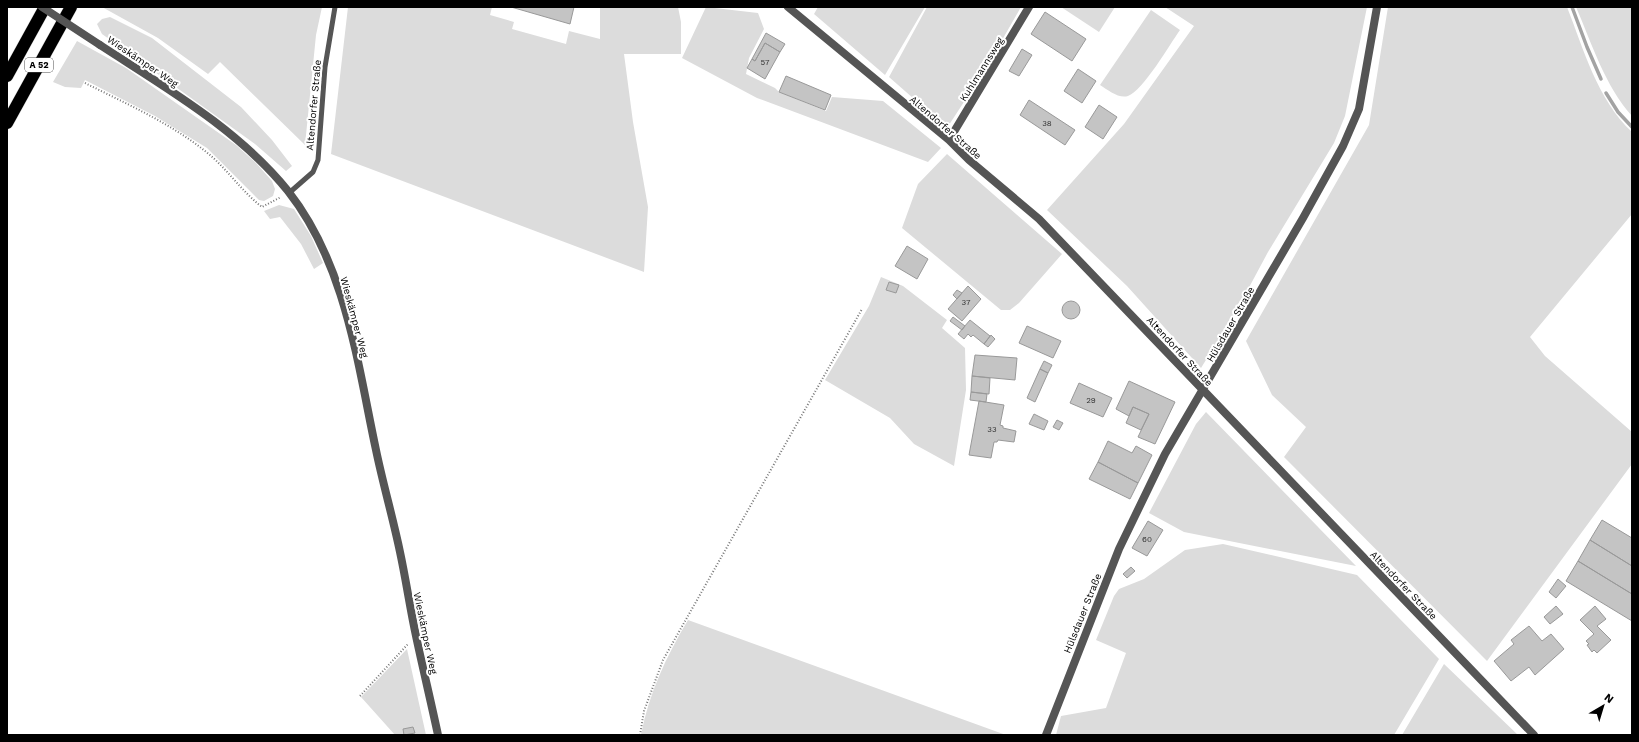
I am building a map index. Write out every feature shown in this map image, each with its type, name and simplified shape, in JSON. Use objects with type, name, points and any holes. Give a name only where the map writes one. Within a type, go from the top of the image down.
[{"type":"highway","name":"A 52","points":[[7,76],[43,7]]},
{"type":"highway","name":"A 52","points":[[7,123],[71,7]]},
{"type":"street","name":"Wieskämper Weg","points":[[43,7],[206,115],[250,150],[290,193],[317,237],[338,284],[350,332],[400,553],[416,636],[438,735]]},
{"type":"street","name":"Altendorfer Straße","points":[[788,7],[949,140],[969,160],[1040,219],[1204,389],[1215,404],[1534,735]]},
{"type":"street","name":"Kuhlmannsweg","points":[[949,140],[1029,7]]},
{"type":"street","name":"Hülsdauer Straße","points":[[1046,735],[1119,549],[1165,454],[1204,389],[1343,146],[1359,109],[1377,7]]},
{"type":"lane","name":"Altendorfer Straße","points":[[290,193],[313,172],[318,160],[325,67],[335,7]]},
{"type":"path","points":[[85,83],[162,123],[206,151],[252,200],[262,207],[290,193]]},
{"type":"path","points":[[640,735],[644,711],[663,660],[862,309]]},
{"type":"path","points":[[360,696],[416,636]]},
{"type":"shaded area","points":[[102,7],[322,7],[316,35],[305,145],[220,62],[208,74],[158,38]]},
{"type":"shaded area","points":[[348,7],[492,7],[490,15],[514,22],[512,29],[566,44],[569,31],[600,39],[600,7],[678,7],[681,22],[681,54],[624,54],[633,122],[648,207],[644,272],[331,154]]},
{"type":"shaded area","points":[[706,7],[758,13],[764,29],[749,58],[746,74],[775,88],[779,92],[826,111],[832,97],[883,101],[941,148],[928,162],[757,98],[682,58]]},
{"type":"shaded area","points":[[818,7],[925,7],[885,75],[814,14]]},
{"type":"shaded area","points":[[927,7],[1021,7],[986,68],[947,128],[889,77]]},
{"type":"shaded area","points":[[1061,7],[1115,7],[1099,32]]},
{"type":"shaded area","points":[[1165,7],[1367,7],[1345,116],[1334,143],[1268,252],[1238,308],[1201,368],[1127,286],[1047,210],[1124,124],[1194,26]]},
{"type":"shaded area","points":[[1388,7],[1567,7],[1586,57],[1609,105],[1632,132],[1632,214],[1530,337],[1545,356],[1632,432],[1632,464],[1487,661],[1284,457],[1306,427],[1272,395],[1246,341],[1369,125]]},
{"type":"shaded area","points":[[1576,7],[1632,7],[1632,116],[1614,92],[1600,64]]},
{"type":"shaded area","points":[[1151,10],[1180,30],[1141,86],[1128,96],[1125,97],[1117,95],[1100,85]]},
{"type":"shaded area","points":[[110,17],[152,38],[241,107],[272,140],[292,166],[286,171],[255,144],[102,34],[97,24],[102,19]]},
{"type":"shaded area","points":[[77,41],[126,68],[236,145],[256,163],[272,181],[275,189],[273,196],[264,201],[259,200],[207,148],[155,116],[85,80],[81,88],[65,87],[53,82]]},
{"type":"shaded area","points":[[947,154],[1062,254],[1019,303],[1010,310],[1001,310],[902,228],[918,184]]},
{"type":"shaded area","points":[[279,205],[294,209],[311,236],[323,263],[314,269],[301,244],[280,217],[270,219],[264,211]]},
{"type":"shaded area","points":[[881,277],[903,286],[947,320],[942,328],[965,348],[966,390],[954,466],[914,444],[890,418],[825,380],[869,306]]},
{"type":"shaded area","points":[[1206,412],[1356,566],[1184,532],[1149,513],[1196,424]]},
{"type":"shaded area","points":[[1223,544],[1357,575],[1439,659],[1394,735],[1056,735],[1061,716],[1106,708],[1126,653],[1096,640],[1114,596],[1119,589],[1144,579],[1185,550]]},
{"type":"shaded area","points":[[688,620],[1006,735],[641,735],[644,720],[659,676],[672,648]]},
{"type":"shaded area","points":[[407,649],[426,735],[395,735],[361,697]]},
{"type":"shaded area","points":[[1444,664],[1518,735],[1402,735]]},
{"type":"building","points":[[511,7],[574,7],[570,24]]},
{"type":"building","points":[[1045,12],[1086,39],[1072,61],[1031,34]]},
{"type":"building","points":[[766,33],[785,44],[780,52],[765,43],[755,61],[752,59]]},
{"type":"building","points":[[765,43],[780,52],[765,79],[747,68],[752,59],[755,61]]},
{"type":"building","points":[[1022,49],[1032,55],[1019,76],[1009,71]]},
{"type":"building","points":[[1078,69],[1096,81],[1082,103],[1064,91]]},
{"type":"building","points":[[786,76],[831,95],[825,110],[779,92]]},
{"type":"building","points":[[1029,100],[1075,130],[1065,145],[1020,115]]},
{"type":"building","points":[[1099,105],[1117,117],[1103,139],[1085,127]]},
{"type":"building","points":[[907,246],[928,259],[917,279],[895,266]]},
{"type":"building","points":[[889,282],[899,285],[896,293],[886,290]]},
{"type":"building","points":[[968,286],[981,299],[962,321],[948,309]]},
{"type":"building","points":[[957,290],[962,293],[957,299],[953,295]]},
{"type":"building","points":[[1067,301],[1075,301],[1080,306],[1078,317],[1075,319],[1067,319],[1062,314],[1062,306]]},
{"type":"building","points":[[953,317],[965,326],[962,330],[950,321]]},
{"type":"building","points":[[970,320],[990,336],[984,344],[973,335],[971,337],[968,334],[964,339],[958,334]]},
{"type":"building","points":[[1027,326],[1061,341],[1053,358],[1019,343]]},
{"type":"building","points":[[991,335],[995,339],[988,347],[984,344]]},
{"type":"building","points":[[975,355],[1017,358],[1015,380],[972,376]]},
{"type":"building","points":[[1044,361],[1052,365],[1048,373],[1040,369]]},
{"type":"building","points":[[1040,369],[1048,373],[1035,402],[1027,398]]},
{"type":"building","points":[[972,376],[990,378],[989,394],[971,392]]},
{"type":"building","points":[[1129,381],[1175,402],[1155,444],[1138,437],[1149,414],[1133,407],[1129,416],[1116,409]]},
{"type":"building","points":[[1079,383],[1112,398],[1103,417],[1070,403]]},
{"type":"building","points":[[971,392],[987,394],[986,402],[970,400]]},
{"type":"building","points":[[979,401],[1004,405],[1000,425],[1003,426],[1003,428],[1016,431],[1014,442],[998,440],[997,442],[994,442],[991,458],[969,455]]},
{"type":"building","points":[[1133,407],[1149,414],[1141,430],[1126,423]]},
{"type":"building","points":[[1034,414],[1048,421],[1044,430],[1029,424]]},
{"type":"building","points":[[1057,420],[1063,423],[1059,430],[1053,427]]},
{"type":"building","points":[[1108,441],[1132,453],[1136,446],[1152,455],[1138,483],[1098,462]]},
{"type":"building","points":[[1098,462],[1138,483],[1130,499],[1089,479]]},
{"type":"building","points":[[1602,520],[1632,538],[1632,566],[1590,540]]},
{"type":"building","points":[[1148,521],[1163,530],[1147,556],[1132,548]]},
{"type":"building","points":[[1590,540],[1632,566],[1632,594],[1578,561]]},
{"type":"building","points":[[1578,561],[1632,594],[1632,621],[1566,581]]},
{"type":"building","points":[[1131,567],[1135,571],[1127,578],[1123,574]]},
{"type":"building","points":[[1558,579],[1566,586],[1556,598],[1549,592]]},
{"type":"building","points":[[1556,606],[1563,614],[1550,624],[1544,617]]},
{"type":"building","points":[[1595,606],[1606,619],[1597,626],[1611,640],[1597,653],[1594,650],[1592,652],[1586,641],[1594,634],[1580,620]]},
{"type":"building","points":[[1529,626],[1542,641],[1551,634],[1564,649],[1535,675],[1529,667],[1511,681],[1494,661],[1514,644],[1511,640]]},
{"type":"building","points":[[413,727],[415,733],[404,735],[403,729]]},
{"type":"waterway","points":[[1572,7],[1601,79]]},
{"type":"waterway","points":[[1606,93],[1618,112],[1632,127]]}]
